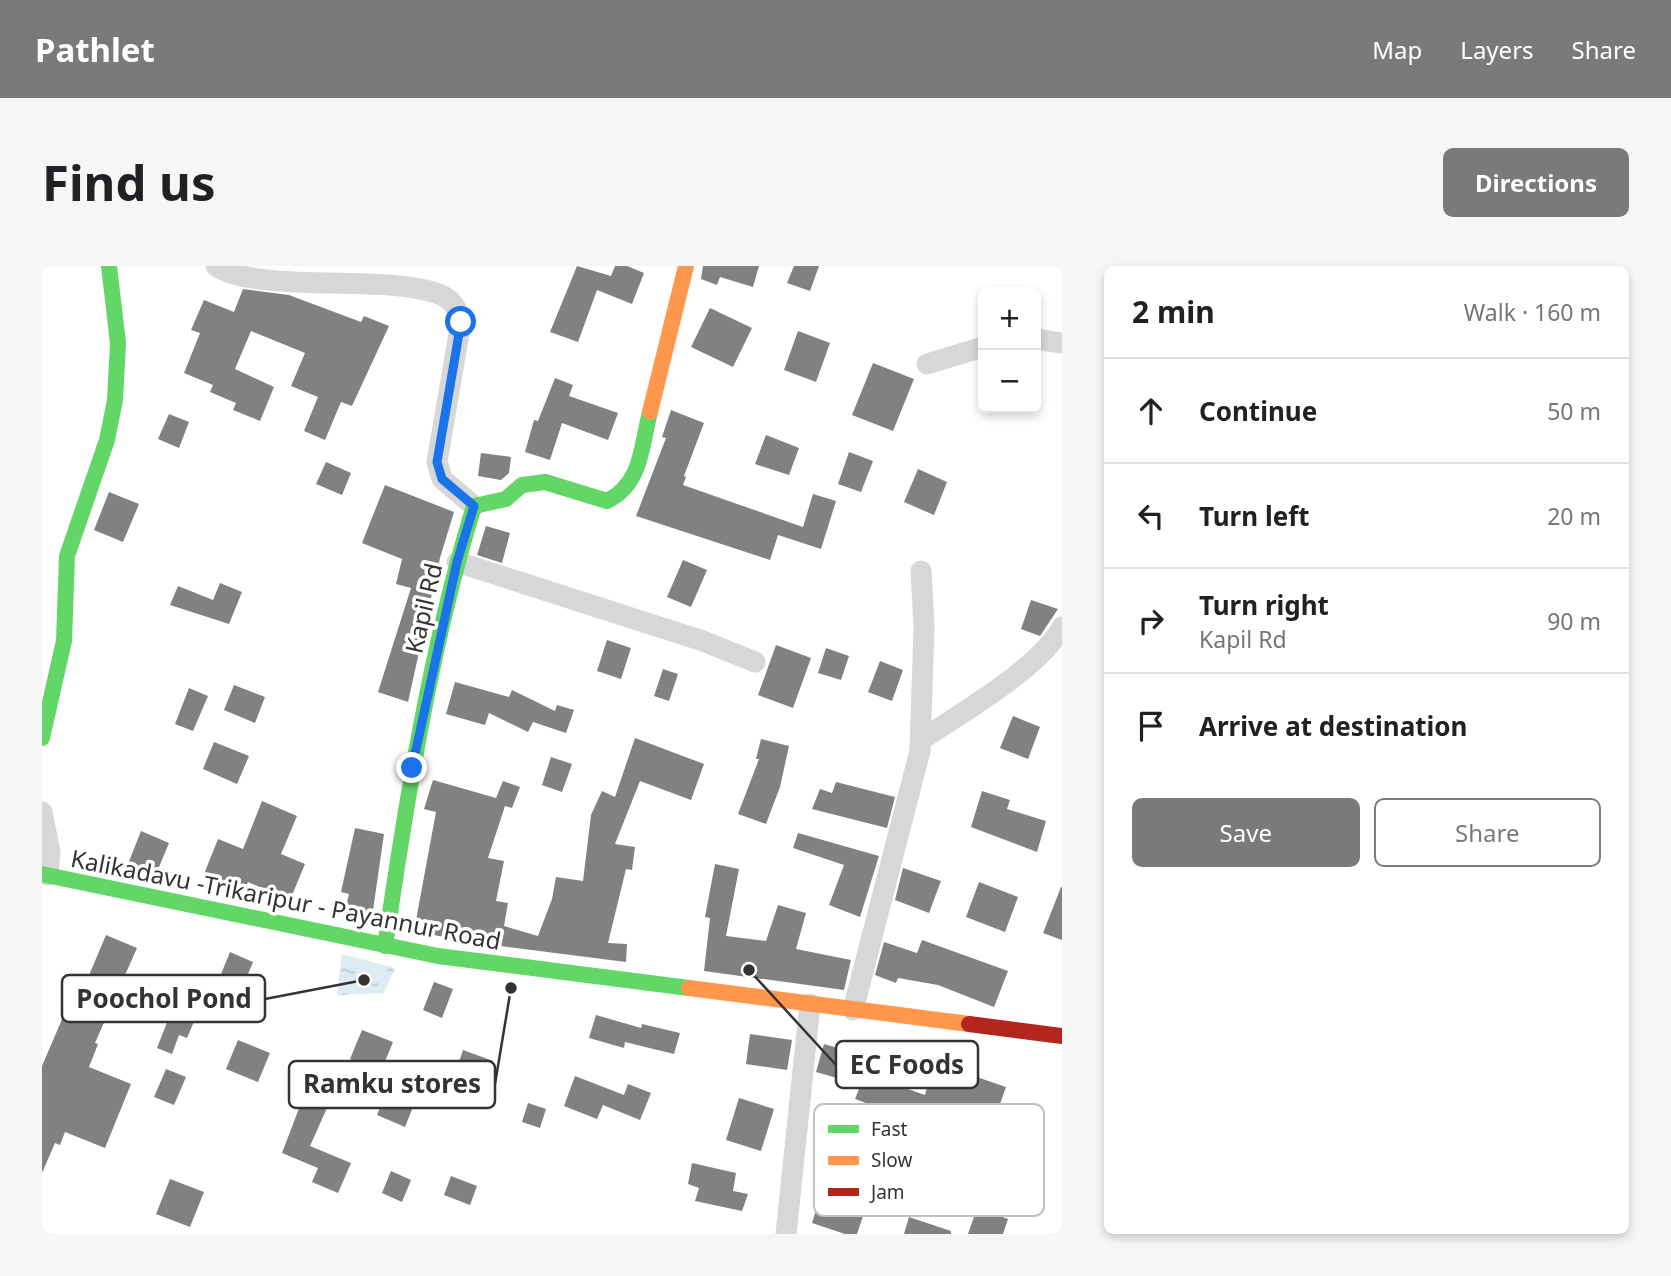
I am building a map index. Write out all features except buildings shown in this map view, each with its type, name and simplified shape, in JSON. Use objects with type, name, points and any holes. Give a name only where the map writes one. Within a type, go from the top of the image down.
[{"type":"street","points":[[42,738],[64,641],[67,556],[107,440],[115,400],[118,343],[109,266]]},
{"type":"street","points":[[216,266],[236,277],[376,274],[447,298],[456,307],[461,322],[437,462],[442,479],[474,506],[506,499],[523,485],[545,482],[607,501],[625,492],[635,473],[686,266]]},
{"type":"street","points":[[1041,340],[1062,343]]},
{"type":"street","points":[[927,364],[978,348]]},
{"type":"street","name":"Kapil Rd","points":[[385,946],[412,768],[457,562],[474,506]]},
{"type":"street","points":[[457,562],[703,641],[755,662]]},
{"type":"street","points":[[853,1010],[879,916],[921,740],[924,626],[921,571]]},
{"type":"street","points":[[921,740],[1036,658],[1055,640],[1062,627]]},
{"type":"street","points":[[42,812],[50,851],[45,875]]},
{"type":"street","name":"Kalikadavu -Trikaripur - Payannur Road","points":[[45,875],[438,956],[1062,1037]]},
{"type":"street","points":[[786,1234],[810,1004]]},
{"type":"water","points":[[342,954],[395,968],[384,993],[337,995]]},
{"type":"traffic: fast","points":[[42,738],[64,641],[67,556],[107,440],[115,400],[118,343],[109,266]]},
{"type":"traffic: fast","points":[[385,946],[411,779],[432,669],[474,506],[506,499],[522,485],[545,482],[607,501],[619,494],[634,475],[650,412]]},
{"type":"traffic: fast","points":[[42,874],[438,956],[689,988]]},
{"type":"traffic: slow","points":[[650,412],[686,266]]},
{"type":"traffic: slow","points":[[689,988],[969,1024]]},
{"type":"traffic: jam","points":[[969,1024],[1062,1036]]},
{"type":"place","name":"EC Foods","points":[[749,970]]},
{"type":"place","name":"Poochol Pond","points":[[364,980]]},
{"type":"place","name":"Ramku stores","points":[[511,988]]},
{"type":"route","points":[[412,768],[457,562],[474,506],[442,479],[437,462],[461,322]]}]
